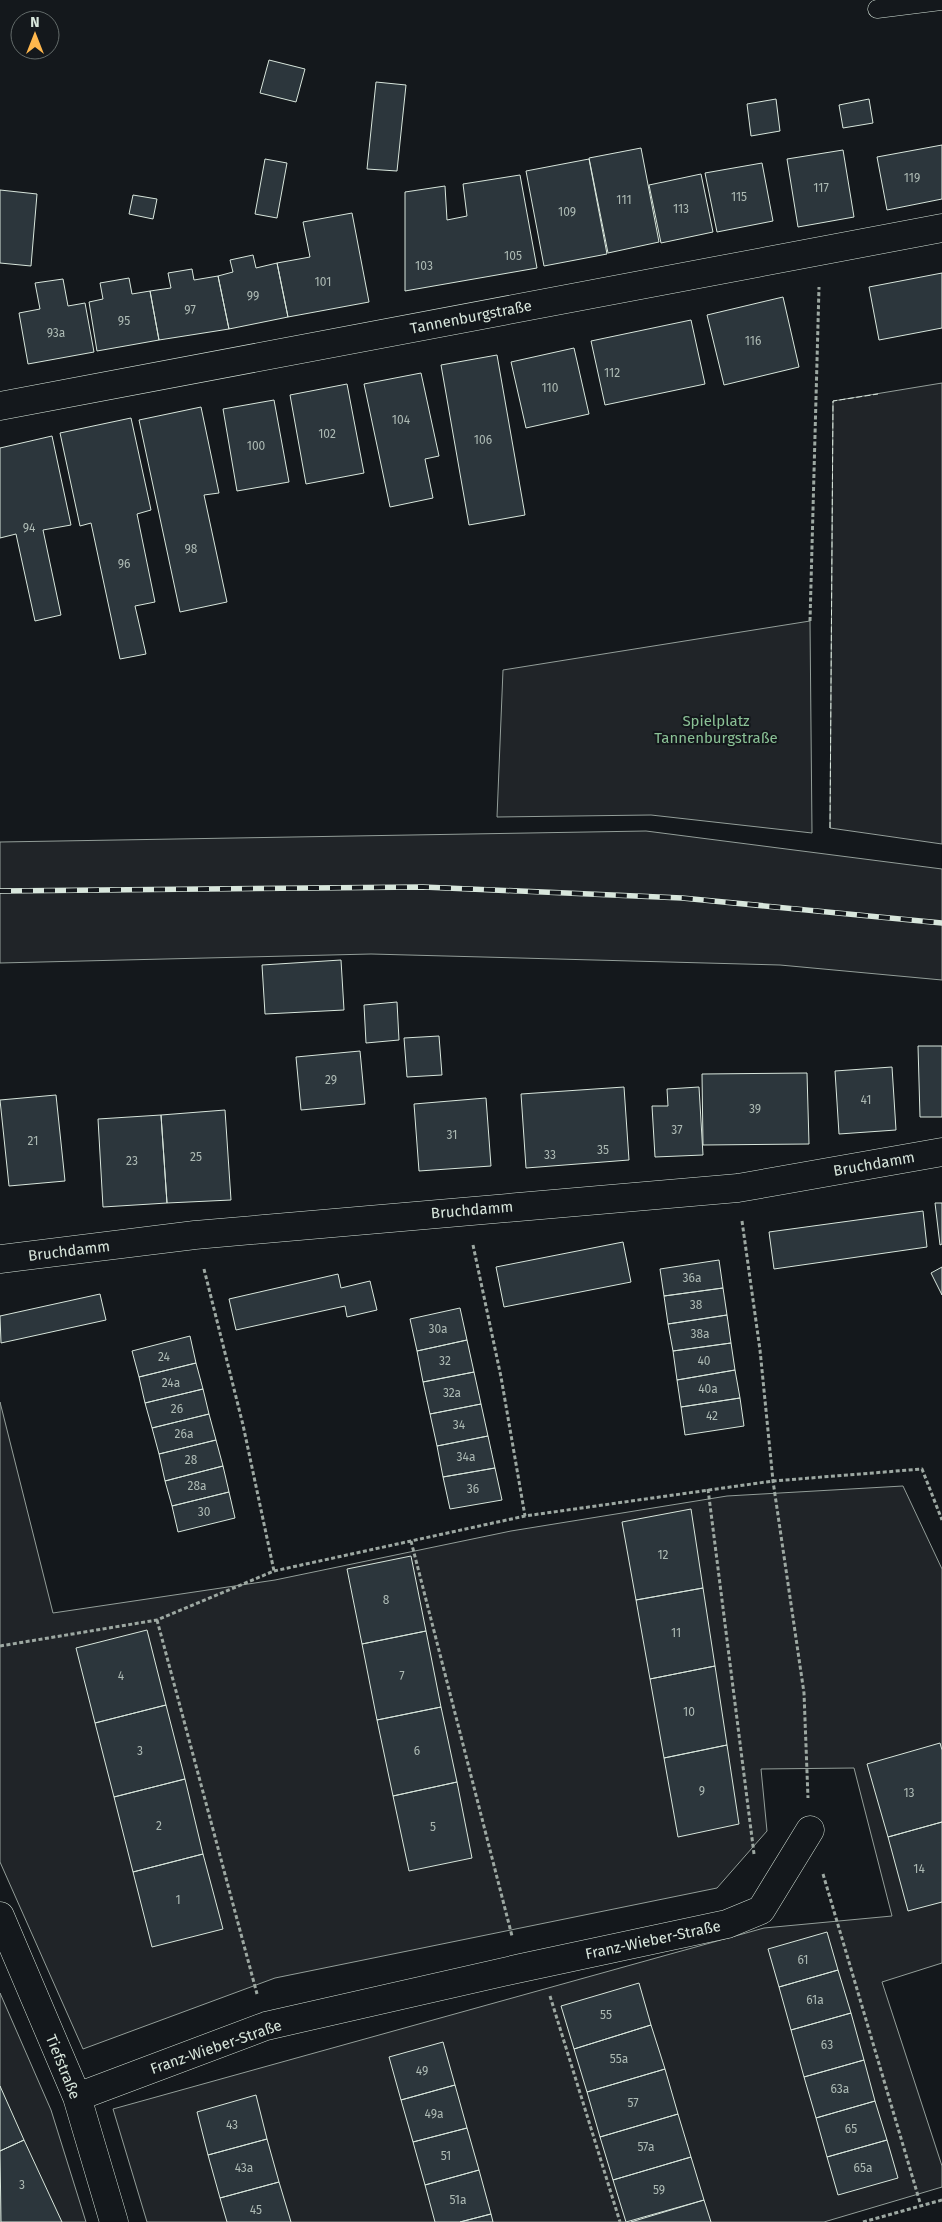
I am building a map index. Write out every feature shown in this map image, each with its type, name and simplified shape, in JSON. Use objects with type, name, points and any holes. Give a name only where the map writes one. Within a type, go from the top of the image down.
[{"type":"street","name":"Tannenburgstraße","points":[[0,406],[942,228]]},
{"type":"street","name":"Bruchdamm","points":[[0,1259],[195,1235],[466,1210],[738,1188],[942,1152]]},
{"type":"street","points":[[762,1910],[810,1830]]},
{"type":"street","name":"Franz-Wieber-Straße","points":[[77,2097],[266,2026],[530,1966],[727,1924],[762,1910]]},
{"type":"street","name":"Tiefstraße","points":[[0,1916],[77,2097],[114,2222]]},
{"type":"lane","points":[[877,10],[942,1]]},
{"type":"path","points":[[810,621],[820,251]]},
{"type":"path","points":[[738,1188],[760,1350],[774,1481],[804,1693],[810,1830],[921,2206]]},
{"type":"path","points":[[466,1210],[502,1377],[525,1516]]},
{"type":"path","points":[[195,1235],[243,1425],[274,1571]]},
{"type":"path","points":[[0,1646],[157,1620],[274,1571],[525,1516],[708,1489],[774,1481],[922,1469],[942,1520]]},
{"type":"path","points":[[708,1489],[762,1910]]},
{"type":"path","points":[[412,1541],[530,1966],[620,2222]]},
{"type":"path","points":[[157,1620],[266,2026]]},
{"type":"path","points":[[864,2222],[942,2200]]},
{"type":"green space","points":[[942,383],[942,844],[830,828],[833,401]]},
{"type":"green space","name":"Spielplatz Tannenburgstraße","points":[[810,621],[812,833],[651,815],[497,817],[503,670]]},
{"type":"green space","points":[[646,831],[942,869],[942,980],[780,965],[371,954],[0,963],[0,842]]},
{"type":"green space","points":[[0,1402],[53,1613],[275,1580],[511,1531],[727,1496],[903,1486],[942,1569],[942,1963],[882,1982],[942,2166],[942,2187],[824,2222],[147,2222],[113,2109],[764,1928],[892,1916],[854,1768],[761,1769],[767,1831],[717,1888],[275,1978],[83,2049],[0,1862]]},
{"type":"green space","points":[[0,1993],[51,2110],[86,2222],[0,2222]]},
{"type":"building","points":[[269,60],[305,69],[296,102],[260,93]]},
{"type":"building","points":[[376,82],[406,85],[397,171],[367,169]]},
{"type":"building","points":[[776,99],[780,131],[751,136],[747,104]]},
{"type":"building","points":[[869,99],[873,123],[843,128],[839,105]]},
{"type":"building","points":[[942,145],[942,199],[887,210],[877,157]]},
{"type":"building","points":[[641,148],[659,242],[608,253],[589,158]]},
{"type":"building","points":[[843,150],[854,217],[798,227],[787,159]]},
{"type":"building","points":[[265,159],[287,163],[277,218],[255,214]]},
{"type":"building","points":[[589,159],[607,254],[544,266],[526,171]]},
{"type":"building","points":[[762,163],[773,221],[717,232],[705,173]]},
{"type":"building","points":[[701,174],[713,232],[661,243],[649,185]]},
{"type":"building","points":[[520,175],[537,268],[405,291],[405,192],[445,186],[447,220],[467,216],[463,184]]},
{"type":"building","points":[[0,190],[37,194],[31,266],[0,263]]},
{"type":"building","points":[[133,195],[157,199],[153,219],[129,214]]},
{"type":"building","points":[[352,213],[369,302],[288,317],[277,263],[310,257],[303,222]]},
{"type":"building","points":[[253,255],[256,268],[277,263],[288,317],[229,329],[218,276],[233,272],[230,260]]},
{"type":"building","points":[[192,269],[194,280],[218,276],[229,329],[159,340],[150,291],[171,288],[168,273]]},
{"type":"building","points":[[942,273],[942,328],[879,340],[869,287]]},
{"type":"building","points":[[129,278],[132,294],[150,291],[159,340],[97,351],[89,302],[103,299],[100,283]]},
{"type":"building","points":[[63,279],[68,306],[85,303],[94,352],[28,364],[19,313],[40,309],[35,283]]},
{"type":"building","points":[[783,297],[799,367],[724,385],[707,315]]},
{"type":"building","points":[[691,320],[705,384],[605,405],[591,341]]},
{"type":"building","points":[[574,348],[589,414],[526,428],[511,362]]},
{"type":"building","points":[[497,355],[525,515],[469,525],[441,365]]},
{"type":"building","points":[[421,373],[439,456],[425,459],[433,498],[390,507],[364,384]]},
{"type":"building","points":[[347,384],[364,473],[306,484],[290,395]]},
{"type":"building","points":[[274,400],[289,482],[237,491],[223,409]]},
{"type":"building","points":[[201,407],[219,493],[204,495],[227,602],[180,612],[139,420]]},
{"type":"building","points":[[131,418],[151,510],[137,514],[155,602],[135,606],[146,654],[120,659],[91,523],[80,526],[60,433]]},
{"type":"building","points":[[52,436],[71,525],[43,530],[61,615],[35,621],[16,534],[0,538],[0,448]]},
{"type":"building","points":[[341,960],[344,1010],[265,1014],[262,965]]},
{"type":"building","points":[[397,1002],[399,1040],[366,1043],[364,1005]]},
{"type":"building","points":[[439,1036],[442,1075],[407,1077],[404,1038]]},
{"type":"building","points":[[918,1046],[942,1046],[942,1117],[920,1117]]},
{"type":"building","points":[[360,1051],[365,1104],[301,1110],[296,1057]]},
{"type":"building","points":[[892,1067],[896,1130],[839,1134],[835,1071]]},
{"type":"building","points":[[807,1073],[809,1144],[703,1145],[702,1074]]},
{"type":"building","points":[[624,1087],[629,1160],[526,1168],[521,1094]]},
{"type":"building","points":[[699,1087],[703,1155],[655,1157],[652,1106],[668,1106],[667,1089]]},
{"type":"building","points":[[56,1095],[65,1181],[9,1186],[0,1100]]},
{"type":"building","points":[[486,1098],[491,1166],[419,1171],[414,1104]]},
{"type":"building","points":[[225,1110],[231,1200],[167,1203],[161,1115]]},
{"type":"building","points":[[161,1115],[167,1203],[103,1207],[98,1119]]},
{"type":"building","points":[[935,1203],[942,1203],[942,1244],[940,1245]]},
{"type":"building","points":[[923,1211],[927,1247],[774,1269],[769,1232]]},
{"type":"building","points":[[623,1242],[631,1282],[504,1307],[496,1267]]},
{"type":"building","points":[[719,1260],[723,1288],[664,1296],[660,1269]]},
{"type":"building","points":[[942,1267],[942,1295],[931,1273]]},
{"type":"building","points":[[338,1274],[341,1288],[370,1281],[377,1310],[347,1317],[345,1306],[236,1330],[229,1299]]},
{"type":"building","points":[[723,1288],[727,1315],[668,1324],[664,1296]]},
{"type":"building","points":[[100,1294],[106,1320],[1,1343],[0,1316]]},
{"type":"building","points":[[460,1308],[467,1340],[417,1351],[410,1319]]},
{"type":"building","points":[[727,1315],[731,1343],[673,1351],[668,1324]]},
{"type":"building","points":[[190,1336],[196,1363],[139,1377],[132,1351]]},
{"type":"building","points":[[467,1340],[474,1372],[423,1382],[417,1351]]},
{"type":"building","points":[[731,1343],[735,1370],[677,1380],[673,1351]]},
{"type":"building","points":[[196,1363],[203,1389],[145,1403],[139,1377]]},
{"type":"building","points":[[735,1370],[740,1398],[681,1407],[677,1380]]},
{"type":"building","points":[[474,1372],[481,1404],[430,1414],[423,1382]]},
{"type":"building","points":[[203,1389],[209,1414],[152,1428],[145,1403]]},
{"type":"building","points":[[740,1398],[744,1426],[685,1435],[681,1407]]},
{"type":"building","points":[[481,1404],[488,1436],[437,1446],[430,1414]]},
{"type":"building","points":[[209,1414],[216,1440],[159,1454],[152,1428]]},
{"type":"building","points":[[488,1436],[495,1468],[443,1477],[437,1446]]},
{"type":"building","points":[[216,1440],[223,1466],[165,1481],[159,1454]]},
{"type":"building","points":[[223,1466],[229,1492],[172,1506],[165,1481]]},
{"type":"building","points":[[495,1468],[502,1500],[450,1509],[443,1477]]},
{"type":"building","points":[[229,1492],[235,1518],[178,1532],[172,1506]]},
{"type":"building","points":[[691,1509],[703,1588],[636,1600],[622,1522]]},
{"type":"building","points":[[411,1556],[426,1631],[362,1644],[347,1569]]},
{"type":"building","points":[[703,1588],[715,1666],[650,1679],[636,1600]]},
{"type":"building","points":[[147,1630],[166,1705],[95,1723],[76,1648]]},
{"type":"building","points":[[426,1631],[441,1707],[377,1720],[362,1644]]},
{"type":"building","points":[[715,1666],[727,1745],[664,1758],[650,1679]]},
{"type":"building","points":[[166,1705],[185,1779],[114,1797],[95,1723]]},
{"type":"building","points":[[441,1707],[457,1782],[393,1796],[377,1720]]},
{"type":"building","points":[[940,1743],[942,1750],[942,1822],[888,1837],[867,1764]]},
{"type":"building","points":[[727,1745],[739,1824],[678,1837],[664,1758]]},
{"type":"building","points":[[185,1779],[203,1854],[133,1872],[114,1797]]},
{"type":"building","points":[[457,1782],[472,1858],[409,1871],[393,1796]]},
{"type":"building","points":[[942,1822],[942,1902],[908,1911],[888,1837]]},
{"type":"building","points":[[203,1854],[223,1929],[152,1947],[133,1872]]},
{"type":"building","points":[[827,1932],[838,1970],[779,1987],[768,1949]]},
{"type":"building","points":[[838,1970],[851,2013],[791,2030],[779,1987]]},
{"type":"building","points":[[639,1983],[651,2025],[574,2049],[561,2006]]},
{"type":"building","points":[[851,2013],[864,2060],[804,2077],[791,2030]]},
{"type":"building","points":[[651,2025],[665,2069],[587,2092],[574,2049]]},
{"type":"building","points":[[443,2042],[455,2085],[401,2100],[389,2057]]},
{"type":"building","points":[[864,2060],[875,2101],[816,2118],[804,2077]]},
{"type":"building","points":[[665,2069],[678,2114],[600,2137],[587,2092]]},
{"type":"building","points":[[455,2085],[467,2128],[413,2142],[401,2100]]},
{"type":"building","points":[[0,2086],[24,2140],[0,2151]]},
{"type":"building","points":[[256,2095],[267,2139],[208,2155],[197,2112]]},
{"type":"building","points":[[875,2101],[887,2140],[827,2157],[816,2118]]},
{"type":"building","points":[[678,2114],[691,2157],[613,2180],[600,2137]]},
{"type":"building","points":[[467,2128],[479,2170],[425,2185],[413,2142]]},
{"type":"building","points":[[267,2139],[279,2182],[220,2198],[208,2155]]},
{"type":"building","points":[[24,2140],[62,2222],[1,2222],[0,2151]]},
{"type":"building","points":[[887,2140],[898,2178],[838,2195],[827,2157]]},
{"type":"building","points":[[691,2157],[704,2200],[626,2222],[613,2180]]},
{"type":"building","points":[[479,2170],[491,2214],[460,2222],[435,2222],[425,2185]]},
{"type":"building","points":[[279,2182],[291,2222],[227,2222],[220,2198]]},
{"type":"building","points":[[704,2200],[711,2222],[631,2222]]},
{"type":"building","points":[[491,2214],[493,2222],[460,2222]]},
{"type":"railway","points":[[0,891],[423,887],[682,898],[942,923]]},
{"type":"fence","points":[[830,828],[833,401],[878,394]]}]
